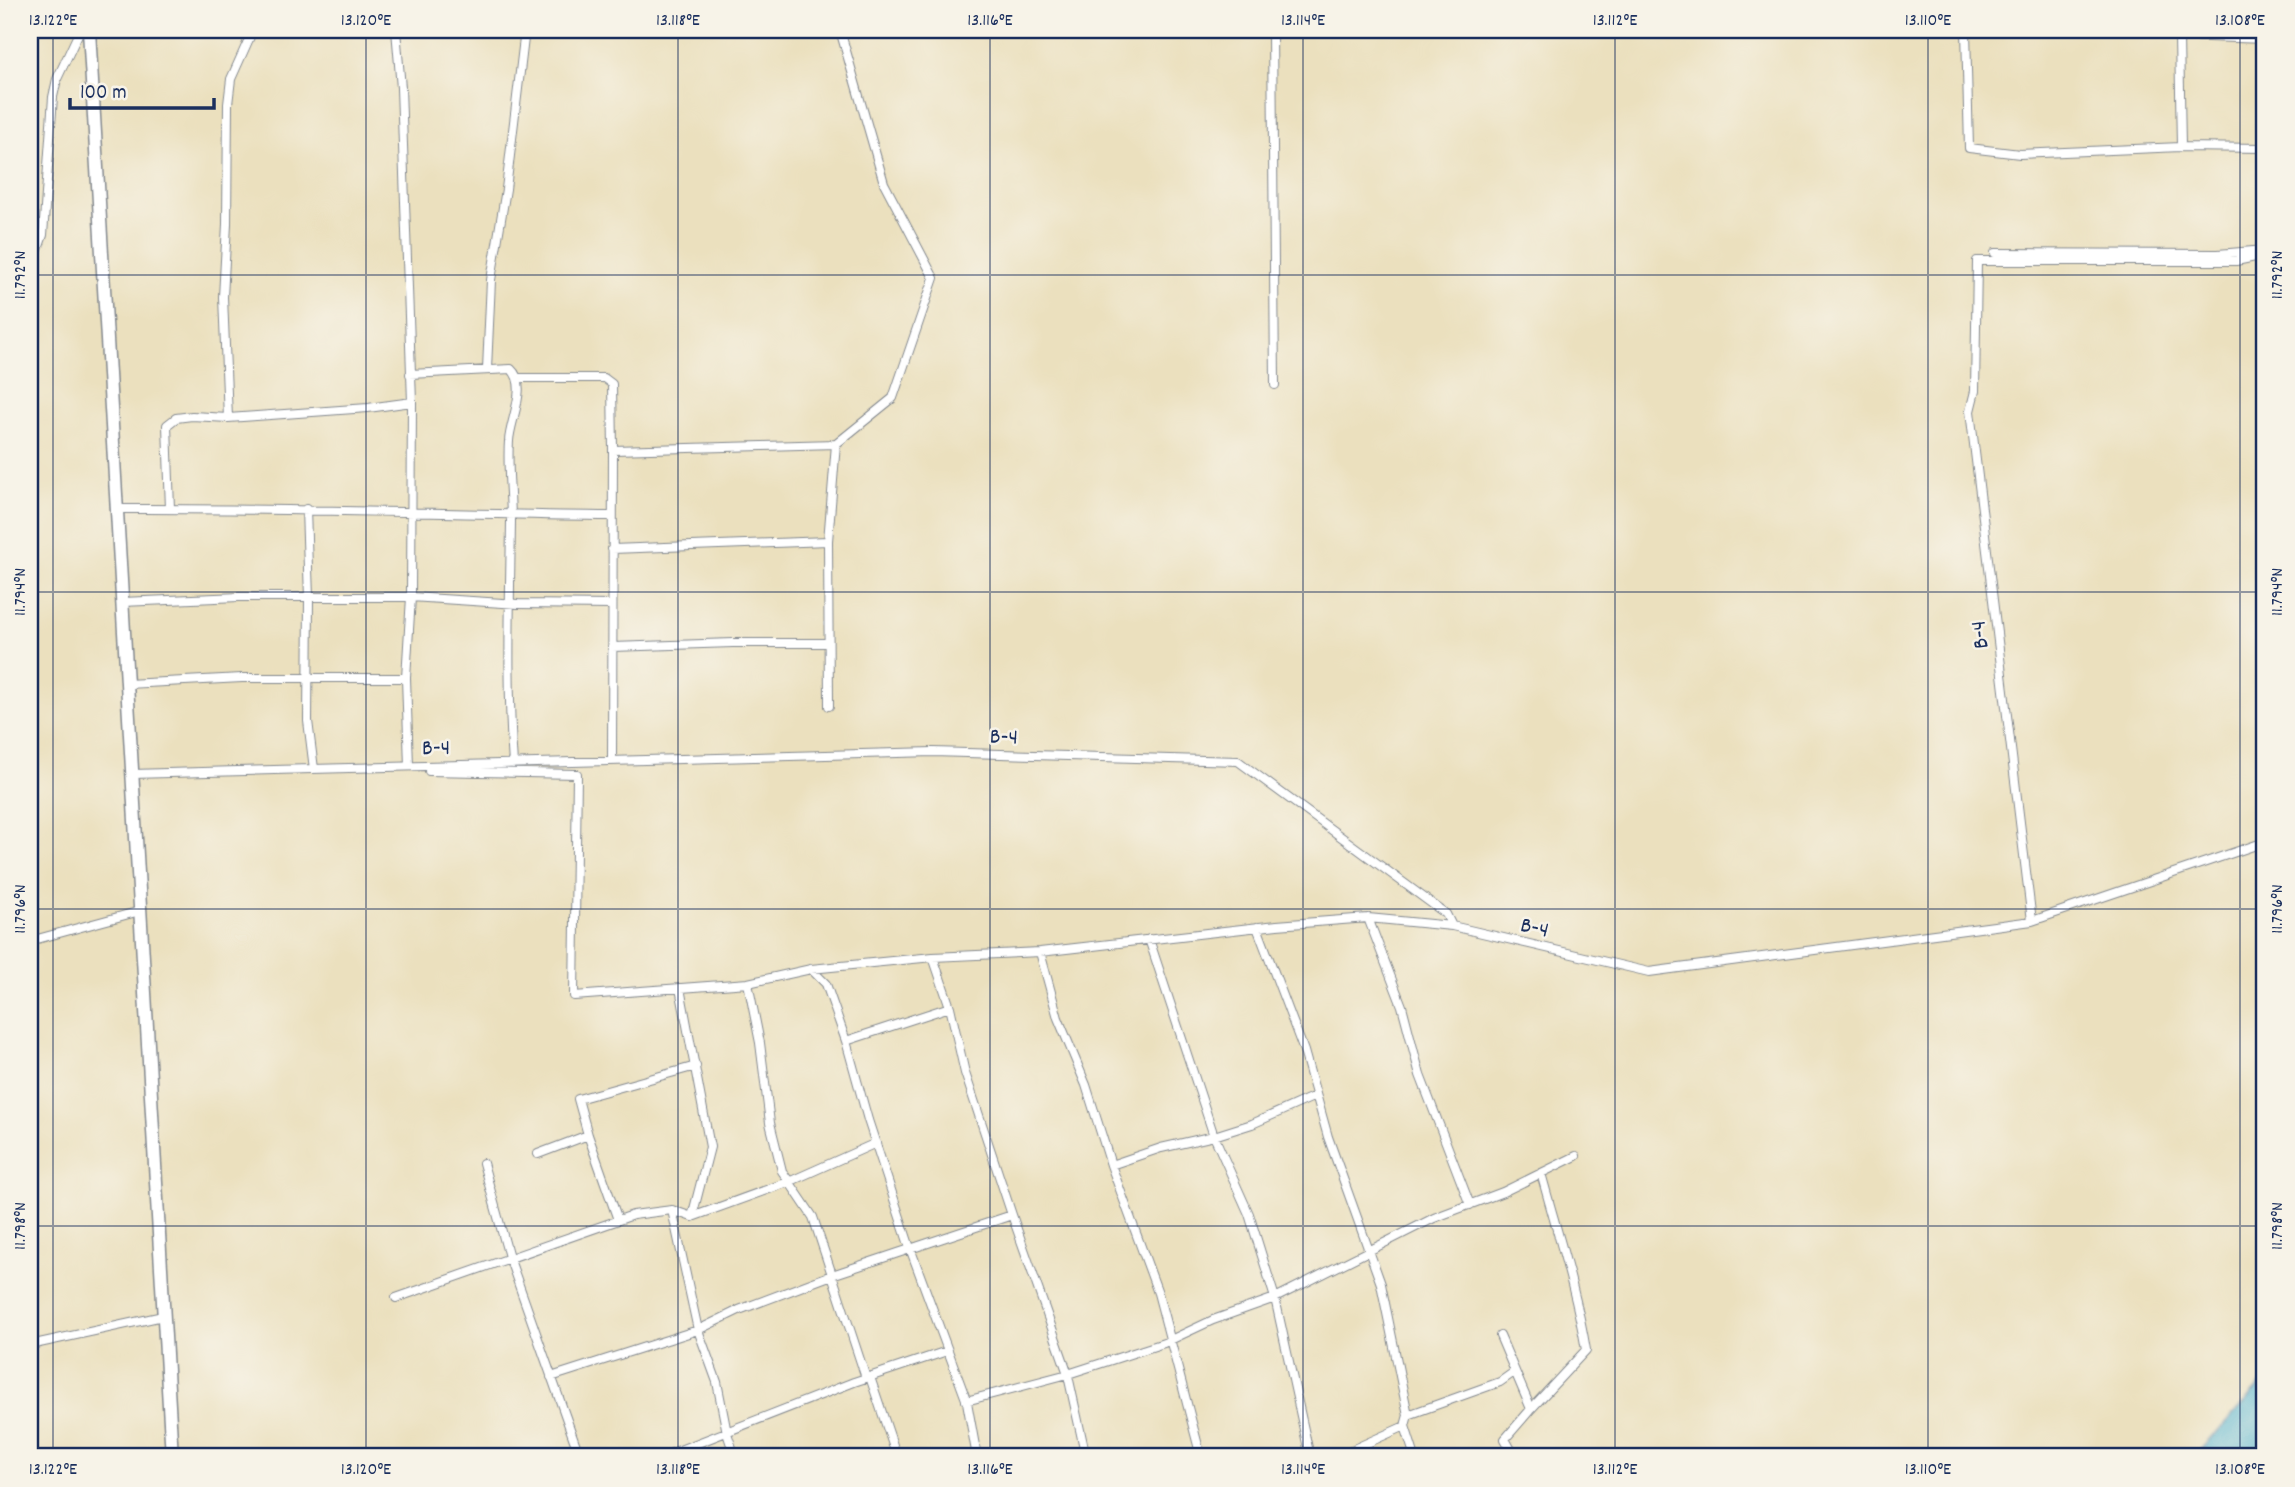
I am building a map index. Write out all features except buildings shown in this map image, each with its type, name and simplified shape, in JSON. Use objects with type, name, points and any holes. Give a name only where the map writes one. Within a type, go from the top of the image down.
[{"type":"highway","points":[[89,30],[172,1457]]},
{"type":"street","points":[[30,272],[43,235],[53,97],[57,79],[80,30]]},
{"type":"street","points":[[228,418],[223,297],[228,104],[231,79],[253,30]]},
{"type":"street","points":[[396,30],[401,88],[412,402],[411,597],[406,678],[409,766]]},
{"type":"street","points":[[487,369],[491,280],[506,189],[525,30]]},
{"type":"street","points":[[613,450],[836,444],[894,398],[934,278],[884,183],[840,30]]},
{"type":"street","points":[[1272,30],[1275,385]]},
{"type":"street","points":[[1966,30],[1969,148],[2020,154],[2181,147],[2265,148]]},
{"type":"street","points":[[2181,147],[2179,33],[2265,39]]},
{"type":"street","points":[[1995,253],[2218,254],[2265,250]]},
{"type":"street","name":"B-4","points":[[132,774],[933,752],[1238,761],[1446,914],[1452,926],[1648,972],[2032,921],[1970,411],[1975,391],[1977,261],[2236,261],[2265,255]]},
{"type":"street","points":[[410,374],[511,369],[519,383],[509,441],[509,715],[513,764]]},
{"type":"street","points":[[517,378],[604,378],[612,384],[612,761]]},
{"type":"street","points":[[170,509],[167,425],[176,418],[228,418],[368,408],[412,402]]},
{"type":"street","points":[[829,706],[828,541],[836,444]]},
{"type":"street","points":[[117,509],[306,509],[410,514],[611,516]]},
{"type":"street","points":[[306,509],[309,598],[308,722],[314,769]]},
{"type":"street","points":[[612,549],[828,541]]},
{"type":"street","points":[[122,602],[239,597],[411,597],[510,604],[612,605]]},
{"type":"street","points":[[612,648],[733,643],[828,643]]},
{"type":"street","points":[[127,684],[242,678],[406,678]]},
{"type":"street","points":[[323,769],[577,774],[574,996],[748,983],[811,969],[933,957],[1041,952],[1257,927],[1368,918],[1406,924],[1452,926]]},
{"type":"street","points":[[2032,921],[2265,842]]},
{"type":"street","points":[[30,941],[140,911]]},
{"type":"street","points":[[1368,918],[1402,1006],[1420,1075],[1470,1205]]},
{"type":"street","points":[[1257,927],[1304,1051],[1315,1096],[1381,1284],[1408,1415],[1405,1426],[1415,1457]]},
{"type":"street","points":[[1149,939],[1214,1136],[1249,1214],[1275,1298],[1310,1457]]},
{"type":"street","points":[[1041,952],[1058,1018],[1086,1085],[1111,1165],[1158,1293],[1201,1457]]},
{"type":"street","points":[[933,957],[950,1007],[965,1073],[1068,1374],[1086,1457]]},
{"type":"street","points":[[811,969],[826,984],[846,1041],[910,1248],[966,1401],[975,1457]]},
{"type":"street","points":[[748,983],[760,1043],[770,1123],[782,1171],[813,1217],[897,1457]]},
{"type":"street","points":[[680,988],[710,1147],[692,1217]]},
{"type":"street","points":[[846,1041],[950,1007]]},
{"type":"street","points":[[618,1220],[578,1100],[696,1066]]},
{"type":"street","points":[[1111,1165],[1161,1148],[1252,1124],[1315,1096]]},
{"type":"street","points":[[538,1154],[588,1135]]},
{"type":"street","points":[[396,1298],[633,1215],[672,1210],[692,1217],[791,1181],[876,1143]]},
{"type":"street","points":[[966,1401],[1068,1374],[1164,1343],[1213,1320],[1275,1298],[1434,1218],[1470,1205],[1576,1156]]},
{"type":"street","points":[[482,1163],[509,1257],[580,1457]]},
{"type":"street","points":[[1515,1457],[1505,1439],[1586,1350],[1577,1299],[1541,1173]]},
{"type":"street","points":[[672,1210],[698,1331],[718,1382],[727,1433],[735,1457]]},
{"type":"street","points":[[551,1377],[698,1331],[738,1310],[832,1275],[1012,1215]]},
{"type":"street","points":[[30,1345],[163,1316]]},
{"type":"street","points":[[1500,1336],[1531,1409]]},
{"type":"street","points":[[662,1457],[868,1378],[947,1351]]},
{"type":"street","points":[[1408,1415],[1500,1382],[1514,1372]]},
{"type":"street","points":[[1336,1457],[1405,1426]]},
{"type":"water","points":[[2265,1380],[2265,1457],[2195,1457]]}]
